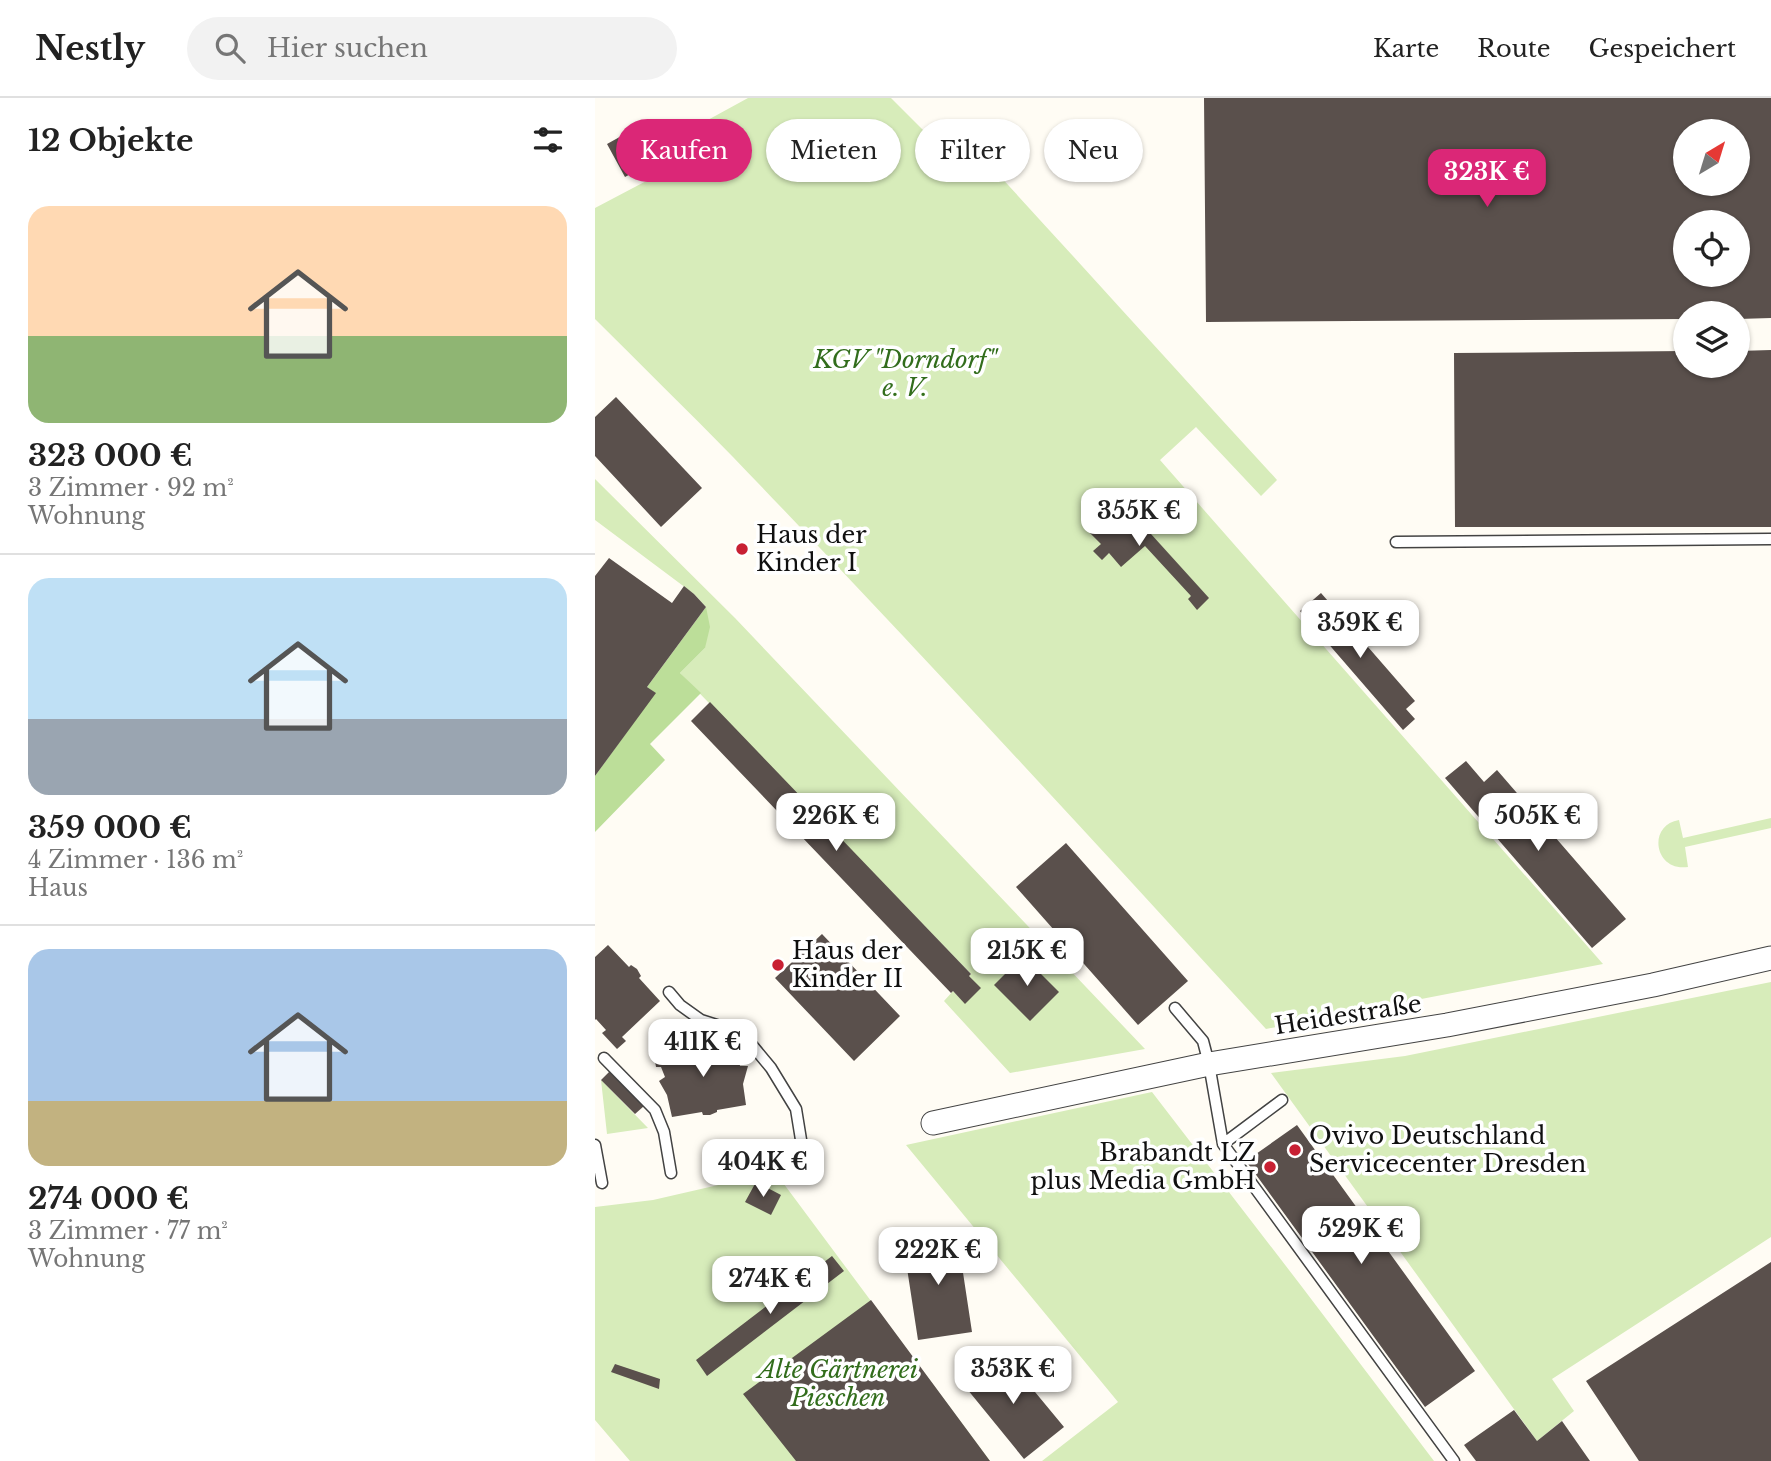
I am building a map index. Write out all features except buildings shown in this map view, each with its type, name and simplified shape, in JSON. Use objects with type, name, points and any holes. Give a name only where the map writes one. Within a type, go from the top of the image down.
[{"type":"street","name":"Heidestraße","points":[[933,1123],[1209,1064],[1447,1026],[1653,985],[1771,958]]},
{"type":"lane","points":[[1397,542],[1771,539]]},
{"type":"lane","points":[[669,992],[680,1005],[701,1020],[742,1032],[771,1068],[796,1109],[803,1152]]},
{"type":"lane","points":[[1175,1008],[1203,1041],[1223,1143],[1454,1461]]},
{"type":"lane","points":[[604,1058],[655,1110],[664,1132],[671,1173]]},
{"type":"lane","points":[[1223,1143],[1282,1100]]},
{"type":"lane","points":[[595,1146],[602,1183]]},
{"type":"green space","name":"KGV \"Dorndorf\" e. V.","points":[[748,98],[891,98],[915,122],[915,182],[1005,182],[1277,480],[1261,496],[1196,427],[1160,460],[1603,964],[1266,1029],[868,599],[733,457],[595,319],[595,208],[644,182],[752,182],[752,119],[710,119]]},
{"type":"green space","points":[[595,479],[735,618],[1145,1049],[1010,1073],[944,1001],[953,991],[965,1003],[980,988],[969,976],[971,974],[680,673],[705,648],[706,607],[694,594],[595,520]]},
{"type":"green space","points":[[706,607],[710,627],[705,648],[680,673],[701,693],[650,744],[665,760],[595,832],[595,776],[655,693],[647,687]]},
{"type":"green space","points":[[1771,818],[1771,828],[1685,847],[1688,867],[1677,867],[1668,862],[1659,847],[1662,830],[1679,820],[1683,838]]},
{"type":"green space","points":[[1771,982],[1771,1237],[1552,1379],[1574,1411],[1537,1441],[1271,1073],[1405,1056]]},
{"type":"green space","points":[[601,1080],[648,1128],[607,1134]]},
{"type":"green space","points":[[1152,1092],[1434,1461],[1042,1461],[1118,1402],[906,1145]]},
{"type":"green space","name":"Alte Gärtnerei Pieschen","points":[[775,1172],[990,1461],[630,1461],[595,1420],[595,1207],[653,1200]]},
{"type":"place","name":"Haus der Kinder I","points":[[742,549]]},
{"type":"place","name":"Haus der Kinder II","points":[[778,965]]},
{"type":"place","name":"Ovivo Deutschland Servicecenter Dresden","points":[[1295,1150]]},
{"type":"place","name":"Brabandt LZ plus Media GmbH","points":[[1270,1167]]}]
